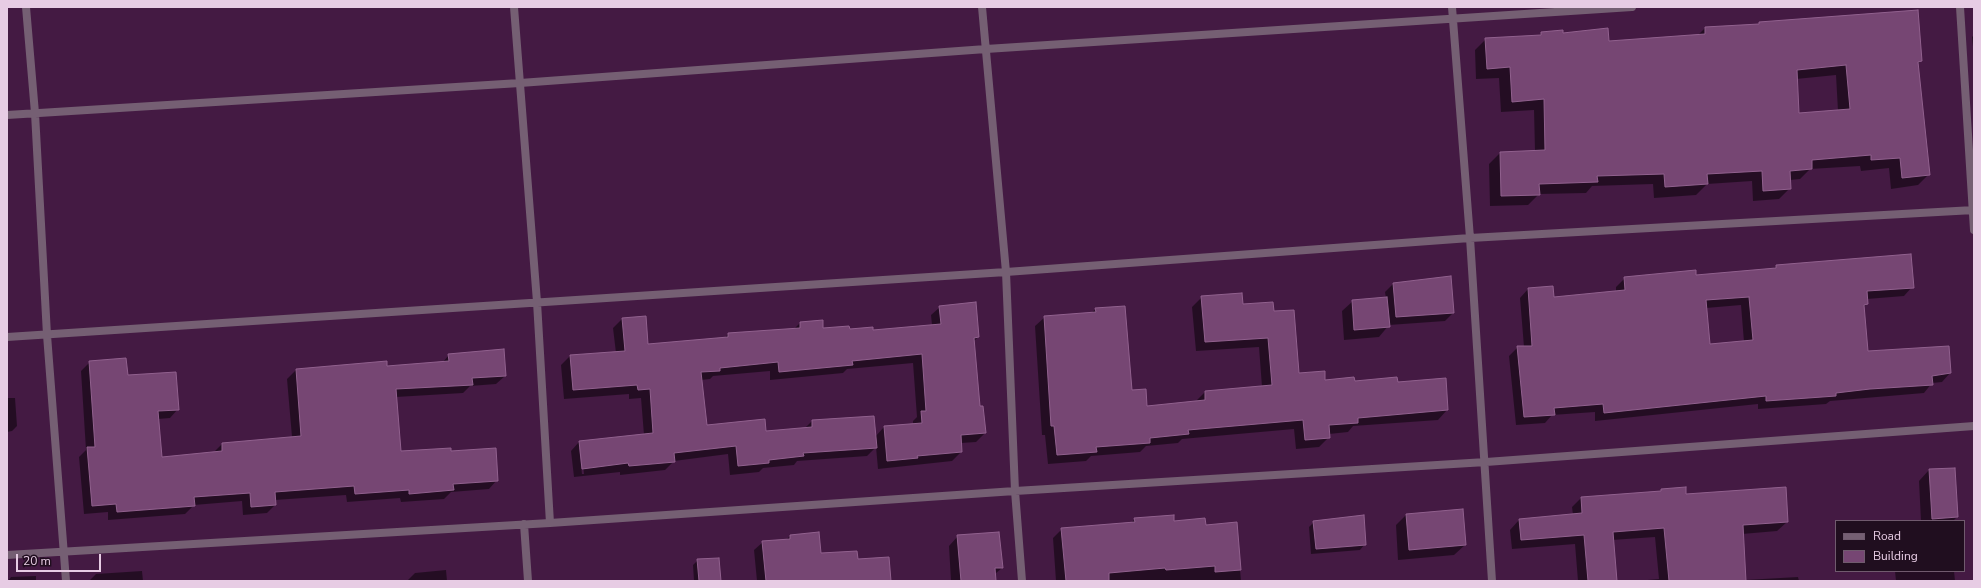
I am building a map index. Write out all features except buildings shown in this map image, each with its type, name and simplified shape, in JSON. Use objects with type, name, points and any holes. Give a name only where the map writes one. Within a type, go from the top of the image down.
[{"type":"street","points":[[26,7],[35,113],[47,335],[66,581]]},
{"type":"street","points":[[514,7],[538,302],[550,523]]},
{"type":"street","points":[[982,7],[1006,272],[1015,491],[1022,581]]},
{"type":"street","points":[[1452,7],[1486,462],[1492,581]]},
{"type":"street","points":[[7,115],[520,83],[986,49],[1632,7]]},
{"type":"street","points":[[1960,7],[1974,230]]},
{"type":"street","points":[[7,337],[1006,272],[1470,238],[1973,210]]},
{"type":"street","points":[[7,555],[64,550],[550,523],[1015,491],[1486,462],[1974,426]]},
{"type":"street","points":[[524,524],[528,581]]}]
